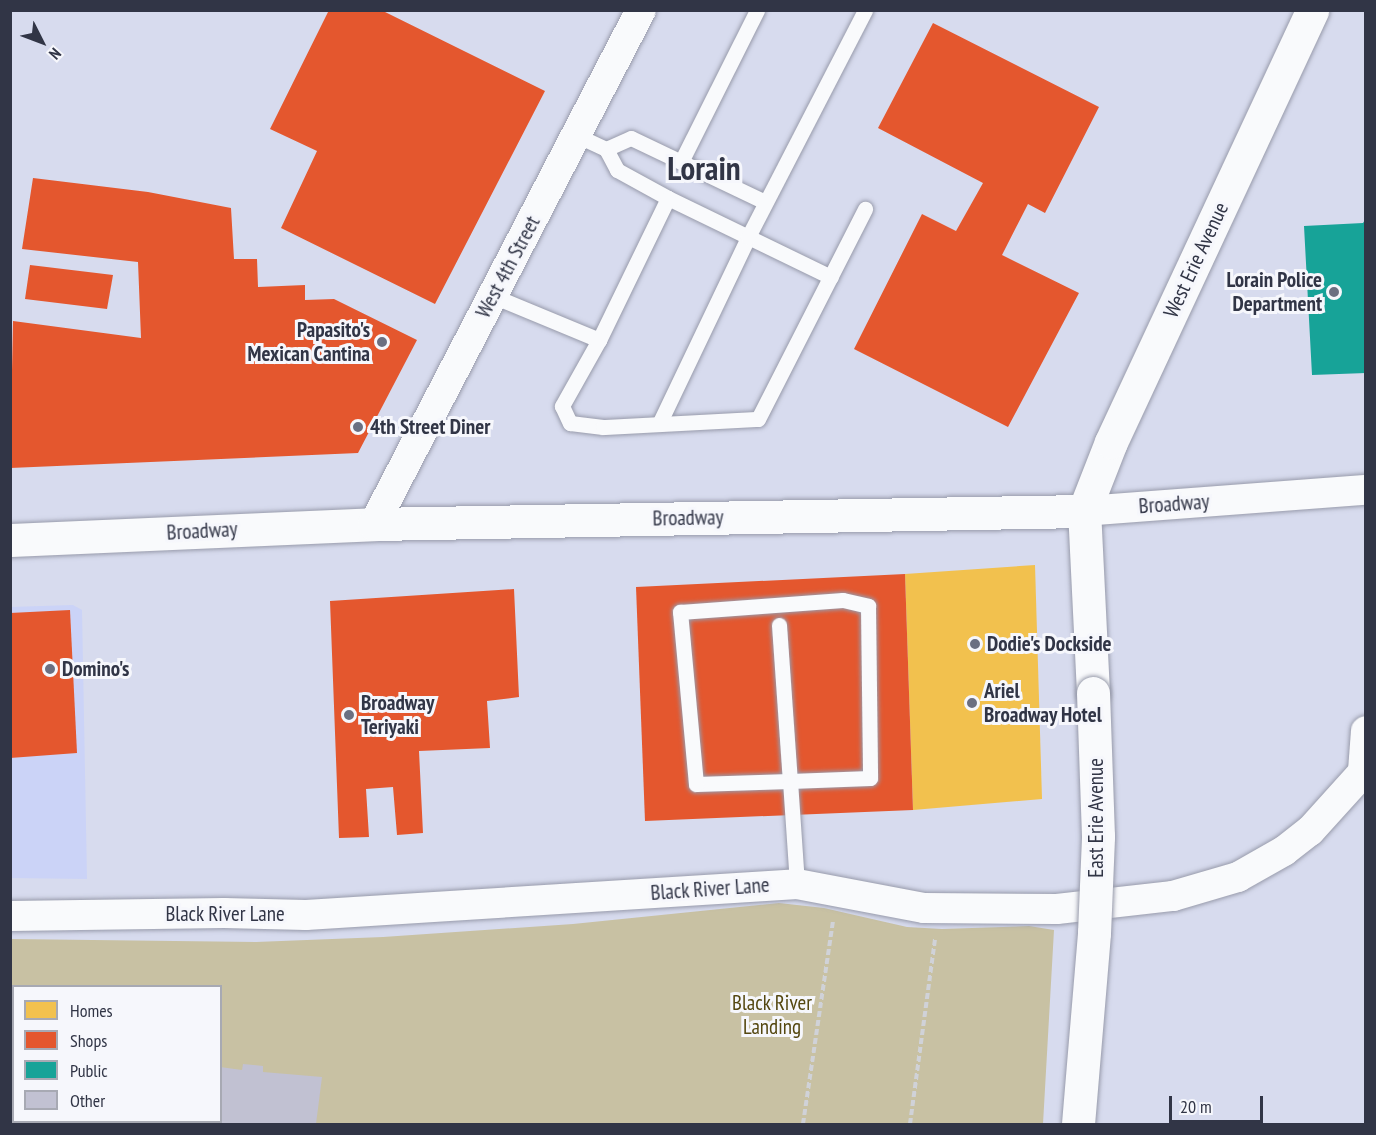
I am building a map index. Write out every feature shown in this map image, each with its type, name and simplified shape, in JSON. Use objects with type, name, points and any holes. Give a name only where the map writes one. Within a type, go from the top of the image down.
[{"type":"main road","name":"West Erie Avenue","points":[[1084,511],[1111,442],[1312,10]]},
{"type":"main road","name":"Broadway","points":[[10,540],[374,524],[1084,511]]},
{"type":"main road","name":"East Erie Avenue","points":[[1078,1125],[1094,933],[1098,836],[1084,511]]},
{"type":"street","name":"West 4th Street","points":[[374,524],[641,10]]},
{"type":"street","name":"Broadway","points":[[1084,511],[1365,490]]},
{"type":"street","name":"Black River Lane","points":[[10,916],[224,913],[306,915],[797,884],[905,905],[939,908],[1058,909],[1173,896],[1219,884],[1268,861],[1310,831],[1364,770],[1365,731]]},
{"type":"lane","points":[[681,162],[757,10]]},
{"type":"lane","points":[[659,424],[765,202],[865,10]]},
{"type":"lane","points":[[576,135],[606,148],[618,170],[668,198],[831,277]]},
{"type":"lane","points":[[606,148],[631,138],[765,202]]},
{"type":"lane","points":[[668,198],[599,340],[562,406],[570,423],[603,427],[758,419],[866,209]]},
{"type":"lane","points":[[493,296],[599,340]]},
{"type":"lane","points":[[843,600],[868,606],[870,778],[790,781],[696,784],[680,612],[843,600]]},
{"type":"lane","points":[[779,625],[797,884]]},
{"type":"path","points":[[803,1125],[837,891]]},
{"type":"path","points":[[910,1125],[939,908]]},
{"type":"shaded area","points":[[73,605],[82,610],[87,879],[11,878],[10,607]]},
{"type":"green space","name":"Black River Landing","points":[[779,903],[824,908],[907,927],[942,929],[1029,926],[1054,930],[1043,1124],[11,1124],[11,939],[256,942],[383,937],[573,924]]},
{"type":"building: Homes","points":[[1035,565],[1042,799],[913,810],[905,574]]},
{"type":"building: Shops","points":[[329,10],[381,10],[545,91],[435,304],[281,228],[317,151],[270,129]]},
{"type":"building: Shops","points":[[933,23],[1099,107],[1045,213],[1028,204],[1002,255],[1079,293],[1008,427],[854,349],[922,214],[956,231],[983,183],[878,128]]},
{"type":"building: Shops","points":[[33,178],[148,192],[231,208],[234,259],[257,259],[258,287],[305,285],[305,300],[334,299],[417,340],[358,453],[10,468],[13,321],[141,338],[138,262],[22,249]]},
{"type":"building: Shops","points":[[30,265],[113,275],[107,309],[25,299]]},
{"type":"building: Shops","points":[[905,574],[913,810],[645,821],[636,587]]},
{"type":"building: Shops","points":[[514,589],[519,697],[487,701],[490,748],[419,751],[423,833],[397,835],[393,787],[366,789],[369,837],[339,838],[330,601]]},
{"type":"building: Shops","points":[[70,610],[77,753],[10,758],[10,613]]},
{"type":"building: Public","points":[[1366,218],[1366,373],[1312,375],[1304,226],[1363,223]]},
{"type":"building: Other","points":[[243,1064],[263,1066],[263,1072],[322,1077],[316,1124],[215,1123],[222,1123],[222,1067],[242,1070]]},
{"type":"place","name":"Lorain Police Department","points":[[1334,292]]},
{"type":"place","name":"Papasito's Mexican Cantina","points":[[382,342]]},
{"type":"place","name":"4th Street Diner","points":[[358,427]]},
{"type":"place","name":"Dodie's Dockside","points":[[975,644]]},
{"type":"place","name":"Domino's","points":[[50,669]]},
{"type":"place","name":"Ariel Broadway Hotel","points":[[972,703]]},
{"type":"place","name":"Broadway Teriyaki","points":[[349,715]]},
{"type":"district","name":"Lorain","points":[[704,168]]}]
